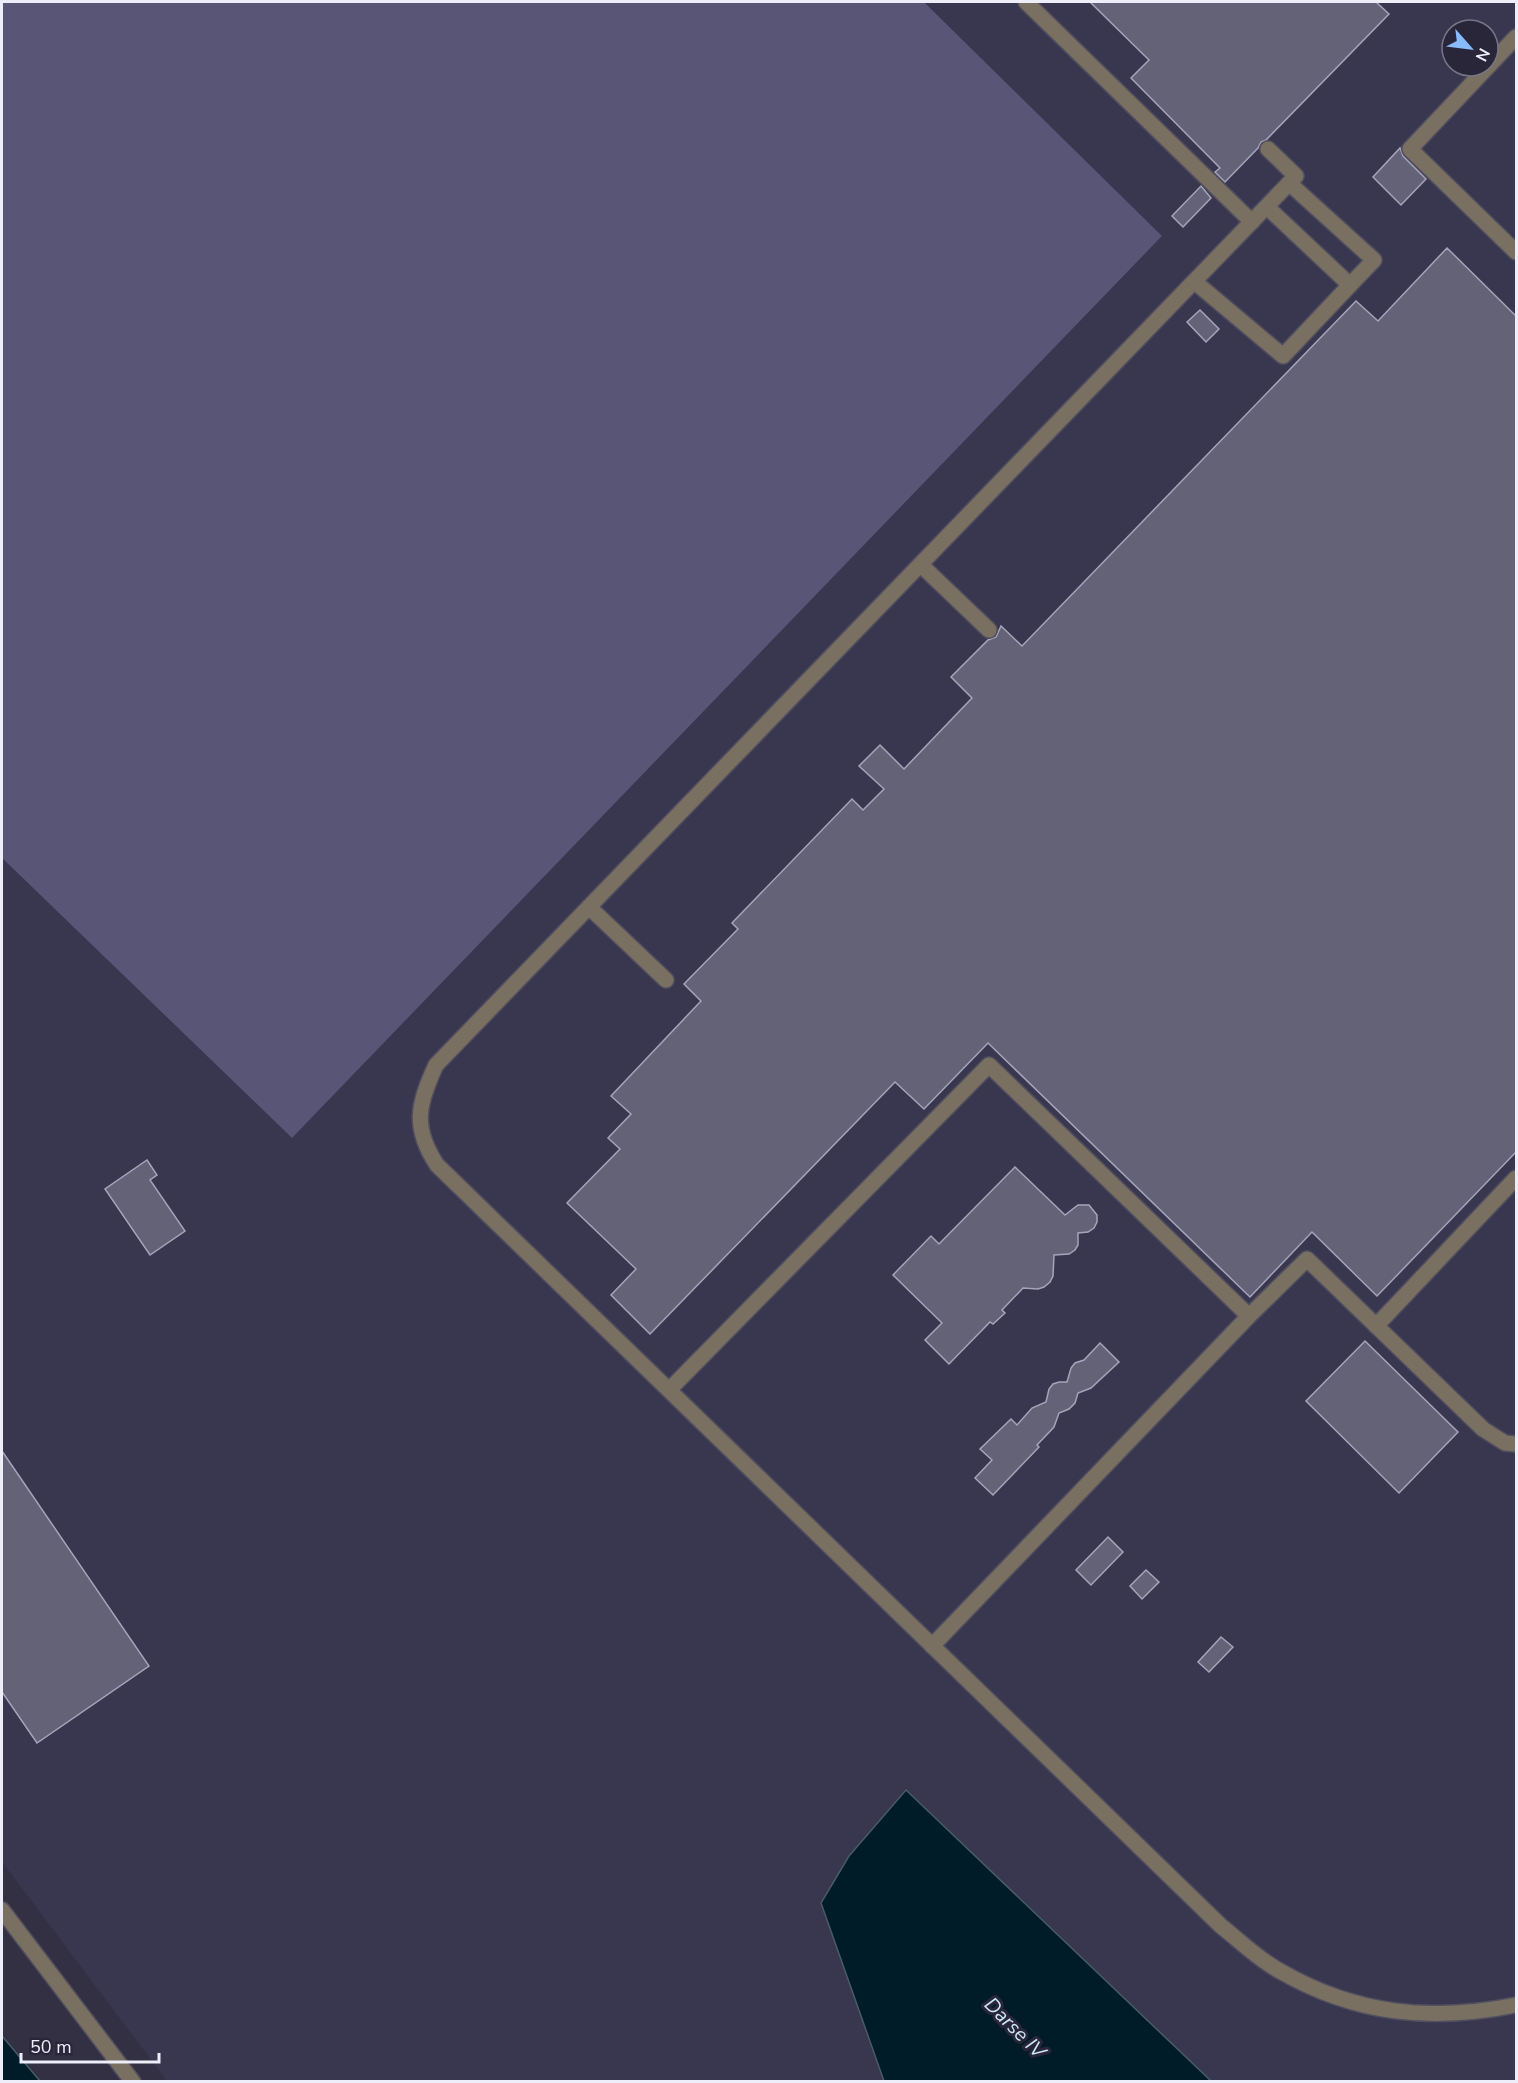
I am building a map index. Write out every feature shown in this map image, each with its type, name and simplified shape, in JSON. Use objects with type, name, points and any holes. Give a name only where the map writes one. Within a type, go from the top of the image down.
[{"type":"street","points":[[1026,2],[1252,222]]},
{"type":"street","points":[[1516,37],[1410,149],[1516,252]]},
{"type":"street","points":[[1268,149],[1296,176],[436,1065],[426,1087],[420,1109],[422,1130],[428,1150],[437,1165],[1221,1926],[1278,1970],[1320,1992],[1366,2007],[1424,2014],[1478,2012],[1516,2005]]},
{"type":"street","points":[[1195,282],[1283,356],[1374,260],[1289,183]]},
{"type":"street","points":[[1267,207],[1350,285]]},
{"type":"street","points":[[921,564],[989,630]]},
{"type":"street","points":[[589,908],[666,980]]},
{"type":"street","points":[[669,1390],[989,1065],[1249,1316]]},
{"type":"street","points":[[1376,1326],[1516,1178]]},
{"type":"street","points":[[932,1646],[1249,1316],[1307,1259],[1483,1428],[1505,1443],[1516,1444]]},
{"type":"street","points":[[2,1910],[133,2082]]},
{"type":"shaded area","points":[[2,2],[924,2],[1162,236],[292,1138],[2,858]]},
{"type":"shaded area","points":[[924,2],[1516,2],[1516,2081],[167,2081],[2,1862],[2,858],[292,1138],[1162,236]]},
{"type":"water","name":"Darse IV","points":[[906,1790],[1211,2081],[884,2081],[821,1903],[849,1856]]},
{"type":"water","points":[[2,2036],[40,2081],[2,2081]]},
{"type":"building","points":[[1090,2],[1376,2],[1389,14],[1266,140],[1261,142],[1225,182],[1215,172],[1220,168],[1131,78],[1149,60]]},
{"type":"building","points":[[1400,148],[1403,156],[1426,179],[1401,205],[1373,177]]},
{"type":"building","points":[[1201,186],[1211,198],[1183,227],[1172,216]]},
{"type":"building","points":[[1447,248],[1516,316],[1516,1152],[1377,1296],[1312,1232],[1250,1297],[988,1043],[924,1109],[895,1082],[650,1334],[611,1295],[636,1269],[567,1203],[620,1149],[608,1138],[631,1114],[611,1096],[701,1001],[684,984],[738,929],[732,923],[852,799],[863,810],[884,789],[859,766],[880,745],[904,769],[972,698],[951,677],[988,640],[996,637],[1001,626],[1022,646],[1356,301],[1378,321]]},
{"type":"building","points":[[1200,310],[1219,329],[1206,342],[1187,322]]},
{"type":"building","points":[[147,1160],[157,1175],[150,1180],[185,1231],[150,1255],[105,1189]]},
{"type":"building","points":[[1015,1167],[1065,1215],[1078,1205],[1089,1205],[1097,1215],[1097,1222],[1088,1232],[1078,1233],[1078,1245],[1075,1250],[1069,1254],[1054,1255],[1053,1276],[1050,1282],[1038,1289],[1023,1288],[1002,1310],[1005,1313],[993,1324],[990,1322],[949,1364],[925,1340],[942,1323],[893,1275],[931,1236],[939,1244]]},
{"type":"building","points":[[1365,1341],[1458,1432],[1399,1493],[1306,1401]]},
{"type":"building","points":[[1100,1343],[1119,1362],[1091,1388],[1078,1393],[1075,1403],[1069,1409],[1059,1413],[1054,1427],[1037,1445],[1039,1447],[993,1495],[975,1478],[992,1460],[980,1449],[1011,1419],[1017,1425],[1032,1408],[1046,1402],[1049,1389],[1053,1384],[1067,1382],[1075,1363],[1084,1360]]},
{"type":"building","points":[[2,1451],[149,1666],[37,1743],[2,1692]]},
{"type":"building","points":[[1108,1537],[1123,1552],[1091,1585],[1076,1570]]},
{"type":"building","points":[[1146,1570],[1159,1582],[1142,1599],[1130,1586]]},
{"type":"building","points":[[1221,1637],[1233,1647],[1209,1672],[1198,1662]]}]
